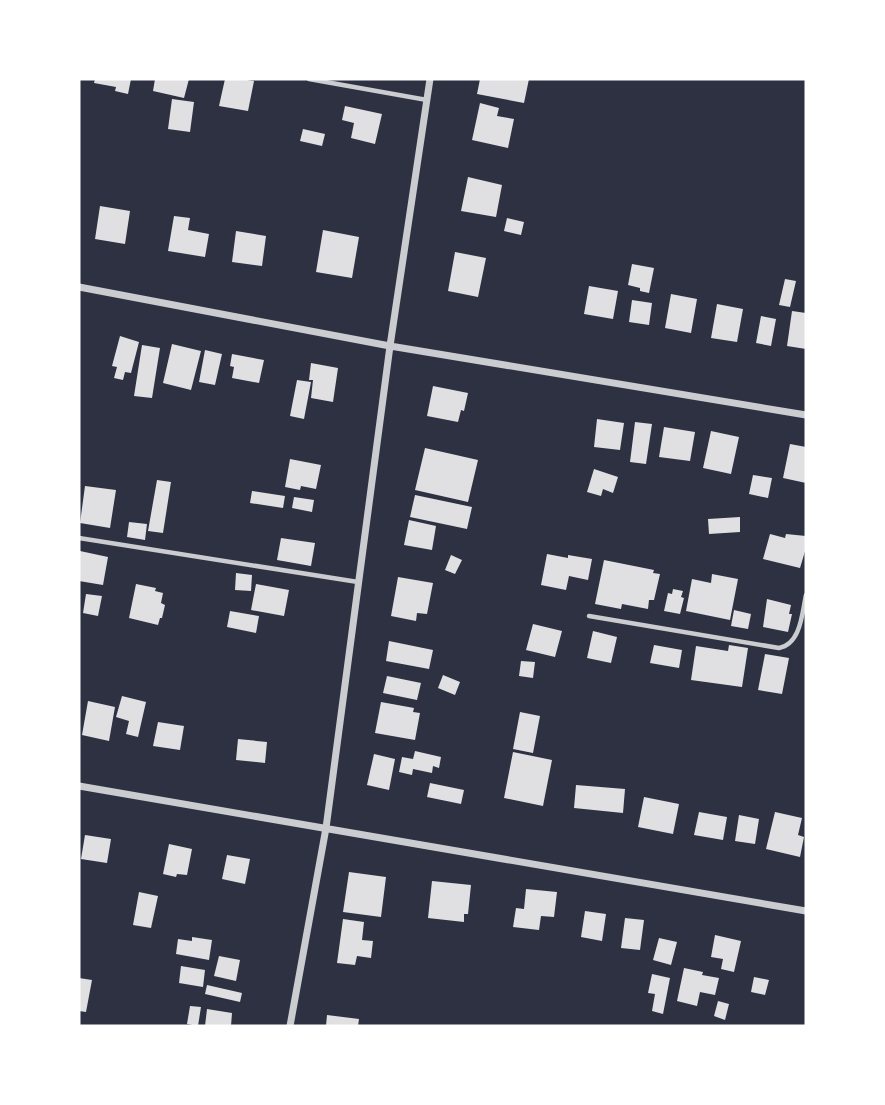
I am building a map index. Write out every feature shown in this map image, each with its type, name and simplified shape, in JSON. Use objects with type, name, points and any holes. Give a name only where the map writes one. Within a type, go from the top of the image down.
[{"type":"street","points":[[290,1026],[326,828],[390,346],[430,79]]},
{"type":"street","points":[[79,287],[390,346],[806,415]]},
{"type":"street","points":[[79,786],[806,911]]},
{"type":"lane","points":[[309,79],[427,100]]},
{"type":"lane","points":[[79,538],[359,582]]},
{"type":"lane","points":[[589,617],[779,648],[790,644],[794,638],[802,618],[806,595]]},
{"type":"building","points":[[95,79],[131,79],[128,94],[115,91],[116,87],[94,83]]},
{"type":"building","points":[[155,79],[189,79],[184,98],[153,91]]},
{"type":"building","points":[[225,79],[254,81],[248,111],[219,106]]},
{"type":"building","points":[[480,79],[529,79],[524,103],[477,94]]},
{"type":"building","points":[[172,99],[194,102],[190,132],[168,129]]},
{"type":"building","points":[[480,103],[499,108],[497,116],[514,119],[508,148],[472,140]]},
{"type":"building","points":[[345,106],[382,114],[375,144],[351,138],[354,123],[342,120]]},
{"type":"building","points":[[303,129],[325,134],[322,146],[300,141]]},
{"type":"building","points":[[468,177],[502,185],[496,217],[461,211]]},
{"type":"building","points":[[100,206],[130,211],[125,244],[95,239]]},
{"type":"building","points":[[174,216],[190,218],[188,230],[209,234],[205,257],[168,251]]},
{"type":"building","points":[[507,218],[524,222],[521,235],[504,231]]},
{"type":"building","points":[[323,230],[359,237],[352,278],[316,272]]},
{"type":"building","points":[[236,231],[266,236],[262,266],[232,262]]},
{"type":"building","points":[[455,252],[486,258],[478,297],[448,291]]},
{"type":"building","points":[[632,264],[654,268],[649,293],[628,285]]},
{"type":"building","points":[[785,279],[796,281],[790,307],[779,305]]},
{"type":"building","points":[[589,286],[618,291],[613,319],[584,314]]},
{"type":"building","points":[[671,294],[697,299],[691,333],[665,328]]},
{"type":"building","points":[[632,300],[652,303],[649,325],[629,322]]},
{"type":"building","points":[[717,304],[743,309],[737,342],[711,338]]},
{"type":"building","points":[[792,311],[806,313],[806,349],[787,346]]},
{"type":"building","points":[[761,316],[776,319],[771,346],[756,343]]},
{"type":"building","points":[[120,336],[139,342],[131,373],[125,372],[123,380],[114,378],[117,367],[112,366]]},
{"type":"building","points":[[172,344],[201,351],[191,390],[163,383]]},
{"type":"building","points":[[142,345],[160,348],[152,398],[134,396]]},
{"type":"building","points":[[205,350],[222,354],[215,385],[199,382]]},
{"type":"building","points":[[232,354],[264,360],[259,383],[232,378]]},
{"type":"building","points":[[311,363],[338,368],[333,402],[311,398]]},
{"type":"building","points":[[297,380],[311,382],[304,419],[290,416]]},
{"type":"building","points":[[433,386],[468,393],[458,422],[427,416]]},
{"type":"building","points":[[597,419],[624,423],[620,450],[594,447]]},
{"type":"building","points":[[635,422],[652,424],[646,464],[630,462]]},
{"type":"building","points":[[664,427],[695,432],[690,461],[659,457]]},
{"type":"building","points":[[711,431],[739,437],[731,474],[703,468]]},
{"type":"building","points":[[790,444],[806,447],[806,483],[783,478]]},
{"type":"building","points":[[425,448],[478,460],[468,502],[415,490]]},
{"type":"building","points":[[290,459],[321,465],[316,489],[285,487]]},
{"type":"building","points":[[594,469],[618,477],[613,493],[603,489],[601,496],[587,492]]},
{"type":"building","points":[[753,475],[772,478],[768,498],[749,494]]},
{"type":"building","points":[[157,480],[171,482],[163,533],[148,531]]},
{"type":"building","points":[[85,486],[116,490],[110,528],[80,523]]},
{"type":"building","points":[[252,491],[285,496],[283,508],[250,503]]},
{"type":"building","points":[[415,495],[472,507],[467,529],[410,517]]},
{"type":"building","points":[[294,497],[314,500],[312,512],[292,508]]},
{"type":"building","points":[[740,517],[740,532],[709,534],[708,519]]},
{"type":"building","points":[[409,520],[436,526],[432,550],[404,545]]},
{"type":"building","points":[[129,522],[147,524],[145,540],[127,537]]},
{"type":"building","points":[[770,534],[785,538],[786,534],[806,536],[806,548],[800,568],[763,559]]},
{"type":"building","points":[[281,538],[315,543],[311,566],[277,560]]},
{"type":"building","points":[[80,551],[108,557],[103,585],[79,581]]},
{"type":"building","points":[[547,554],[592,559],[588,580],[569,576],[566,590],[541,585]]},
{"type":"building","points":[[451,555],[462,560],[455,574],[445,570]]},
{"type":"building","points":[[604,560],[654,570],[653,573],[660,574],[654,600],[649,600],[648,609],[622,604],[621,609],[595,604]]},
{"type":"building","points":[[236,573],[252,575],[251,591],[235,590]]},
{"type":"building","points":[[712,574],[738,579],[730,620],[686,611],[692,579],[711,583]]},
{"type":"building","points":[[398,577],[433,583],[427,614],[417,613],[416,621],[391,616]]},
{"type":"building","points":[[136,584],[156,588],[155,591],[163,593],[161,603],[165,605],[158,625],[129,618]]},
{"type":"building","points":[[256,584],[289,590],[284,616],[251,610]]},
{"type":"building","points":[[673,589],[683,591],[680,614],[664,611],[668,593],[672,594]]},
{"type":"building","points":[[86,594],[102,596],[98,616],[83,613]]},
{"type":"building","points":[[767,599],[791,605],[788,632],[763,627]]},
{"type":"building","points":[[734,610],[751,614],[748,629],[731,626]]},
{"type":"building","points":[[230,611],[259,616],[256,633],[227,627]]},
{"type":"building","points":[[533,624],[562,631],[555,657],[526,650]]},
{"type":"building","points":[[593,631],[617,637],[611,663],[587,658]]},
{"type":"building","points":[[389,641],[433,650],[429,669],[386,661]]},
{"type":"building","points":[[654,645],[682,650],[679,668],[650,663]]},
{"type":"building","points":[[729,645],[748,648],[742,687],[691,680],[696,646],[728,651]]},
{"type":"building","points":[[765,654],[789,658],[782,694],[758,690]]},
{"type":"building","points":[[521,661],[535,662],[533,678],[519,676]]},
{"type":"building","points":[[443,675],[460,682],[455,695],[438,688]]},
{"type":"building","points":[[387,676],[421,683],[417,700],[383,693]]},
{"type":"building","points":[[122,696],[146,702],[138,737],[126,734],[129,721],[116,717]]},
{"type":"building","points":[[88,701],[115,707],[109,741],[82,735]]},
{"type":"building","points":[[381,702],[414,708],[413,712],[420,713],[415,740],[375,733]]},
{"type":"building","points":[[520,712],[540,716],[533,753],[513,749]]},
{"type":"building","points":[[158,722],[184,726],[180,750],[153,746]]},
{"type":"building","points":[[238,739],[267,742],[265,763],[236,760]]},
{"type":"building","points":[[415,751],[441,757],[439,768],[433,766],[432,773],[413,769],[412,775],[399,772],[402,757],[413,759]]},
{"type":"building","points":[[513,752],[552,760],[543,806],[504,798]]},
{"type":"building","points":[[374,754],[395,759],[389,790],[367,785]]},
{"type":"building","points":[[430,783],[464,790],[461,804],[427,797]]},
{"type":"building","points":[[576,785],[625,789],[623,813],[574,808]]},
{"type":"building","points":[[644,797],[679,804],[673,834],[638,827]]},
{"type":"building","points":[[699,812],[727,817],[723,840],[694,835]]},
{"type":"building","points":[[775,812],[802,818],[798,835],[804,837],[800,857],[766,849]]},
{"type":"building","points":[[739,815],[759,819],[755,844],[735,841]]},
{"type":"building","points":[[85,835],[111,839],[107,863],[81,859]]},
{"type":"building","points":[[169,844],[192,849],[187,875],[177,874],[176,877],[163,874]]},
{"type":"building","points":[[227,855],[250,859],[245,884],[222,879]]},
{"type":"building","points":[[349,872],[386,877],[381,917],[343,912]]},
{"type":"building","points":[[432,881],[471,885],[468,914],[464,914],[464,922],[428,918]]},
{"type":"building","points":[[526,889],[557,892],[554,917],[541,916],[539,930],[513,927],[516,908],[524,909]]},
{"type":"building","points":[[139,892],[158,896],[151,928],[133,925]]},
{"type":"building","points":[[585,911],[606,914],[602,941],[581,937]]},
{"type":"building","points":[[625,918],[644,920],[640,950],[621,948]]},
{"type":"building","points":[[343,919],[364,922],[362,940],[373,941],[371,958],[357,956],[355,965],[337,963]]},
{"type":"building","points":[[715,935],[741,941],[734,972],[721,969],[723,959],[711,957]]},
{"type":"building","points":[[192,937],[212,940],[209,960],[176,954],[178,939],[192,941]]},
{"type":"building","points":[[659,938],[677,942],[671,965],[653,960]]},
{"type":"building","points":[[219,956],[240,960],[236,981],[214,976]]},
{"type":"building","points":[[181,966],[205,970],[203,987],[179,983]]},
{"type":"building","points":[[684,968],[719,978],[715,995],[700,992],[697,1006],[677,1001]]},
{"type":"building","points":[[652,974],[670,978],[663,1014],[652,1011],[655,994],[648,993]]},
{"type":"building","points":[[754,977],[769,980],[765,995],[751,992]]},
{"type":"building","points":[[79,978],[92,980],[86,1012],[79,1011]]},
{"type":"building","points":[[207,985],[242,993],[240,1002],[205,994]]},
{"type":"building","points":[[718,1001],[729,1004],[725,1020],[714,1016]]},
{"type":"building","points":[[190,1006],[201,1007],[198,1026],[187,1024]]},
{"type":"building","points":[[207,1009],[232,1013],[231,1026],[205,1026]]},
{"type":"building","points":[[327,1015],[359,1019],[358,1026],[326,1026]]}]
